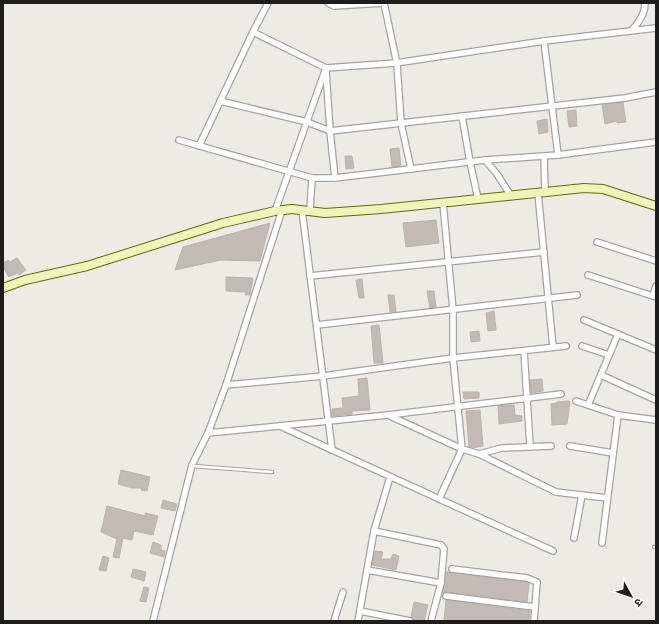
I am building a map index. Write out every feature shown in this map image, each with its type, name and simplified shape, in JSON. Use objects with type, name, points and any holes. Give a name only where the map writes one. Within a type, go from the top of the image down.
[{"type":"street","points":[[199,146],[268,3]]},
{"type":"street","points":[[328,3],[334,6],[384,3],[396,63],[401,123],[411,169]]},
{"type":"street","points":[[632,30],[641,20],[645,9],[644,3]]},
{"type":"street","points":[[253,32],[326,68],[396,63],[544,41],[656,28]]},
{"type":"street","points":[[544,41],[558,155]]},
{"type":"street","points":[[153,621],[192,466],[208,433],[226,385],[289,172],[326,68]]},
{"type":"street","points":[[326,68],[335,178]]},
{"type":"street","points":[[220,101],[307,122],[330,131],[625,98],[656,92]]},
{"type":"street","points":[[462,116],[478,199]]},
{"type":"street","points":[[179,140],[312,178],[335,178],[485,160],[558,155],[656,142]]},
{"type":"street","points":[[646,144],[656,148]]},
{"type":"street","points":[[544,156],[542,192],[544,252],[553,347]]},
{"type":"street","points":[[485,160],[497,174],[511,196]]},
{"type":"street","points":[[312,178],[306,211],[310,276],[332,450]]},
{"type":"street","points":[[3,288],[25,280],[87,266],[223,223],[292,209],[325,213],[442,203],[584,188],[603,189],[656,206]]},
{"type":"street","points":[[439,499],[462,449],[453,358],[453,310],[442,203]]},
{"type":"street","points":[[596,242],[656,261]]},
{"type":"street","points":[[310,276],[544,252]]},
{"type":"street","points":[[588,275],[654,296],[656,286]]},
{"type":"street","points":[[317,325],[577,295]]},
{"type":"street","points":[[584,320],[656,350]]},
{"type":"street","points":[[588,405],[618,334]]},
{"type":"street","points":[[226,385],[323,376],[453,358],[566,346]]},
{"type":"street","points":[[582,346],[609,355]]},
{"type":"street","points":[[524,351],[530,446]]},
{"type":"street","points":[[600,375],[656,400]]},
{"type":"street","points":[[208,433],[388,415],[561,394]]},
{"type":"street","points":[[576,401],[618,415],[656,420]]},
{"type":"street","points":[[388,415],[462,449],[479,454],[556,492],[607,498]]},
{"type":"street","points":[[602,543],[618,415]]},
{"type":"street","points":[[279,426],[553,551]]},
{"type":"street","points":[[479,454],[502,448],[551,446]]},
{"type":"street","points":[[570,446],[613,453]]},
{"type":"street","points":[[358,621],[374,531],[390,477]]},
{"type":"street","points":[[574,538],[582,495]]},
{"type":"street","points":[[374,531],[438,543],[444,549],[441,583],[431,621]]},
{"type":"street","points":[[452,569],[528,578],[537,582],[534,621]]},
{"type":"street","points":[[367,570],[441,583]]},
{"type":"street","points":[[334,621],[343,592]]},
{"type":"street","points":[[446,596],[535,607]]},
{"type":"street","points":[[360,611],[410,621]]},
{"type":"lane","points":[[192,466],[272,472]]},
{"type":"building","points":[[623,102],[626,122],[617,123],[617,121],[605,124],[602,105]]},
{"type":"building","points":[[576,110],[577,126],[569,127],[567,111]]},
{"type":"building","points":[[547,119],[548,132],[539,134],[537,121]]},
{"type":"building","points":[[399,148],[401,166],[392,167],[390,149]]},
{"type":"building","points":[[345,156],[352,156],[354,168],[346,169]]},
{"type":"building","points":[[436,220],[439,243],[406,247],[403,223]]},
{"type":"building","points":[[270,223],[260,261],[221,260],[175,270],[183,247]]},
{"type":"building","points":[[17,258],[26,270],[19,275],[18,273],[9,277],[3,267],[3,263],[8,260],[10,262]]},
{"type":"building","points":[[226,277],[253,278],[250,295],[245,295],[246,292],[226,291]]},
{"type":"building","points":[[362,279],[364,298],[359,298],[356,280]]},
{"type":"building","points":[[427,291],[434,291],[436,307],[430,308]]},
{"type":"building","points":[[388,295],[394,295],[396,312],[390,312]]},
{"type":"building","points":[[494,311],[496,330],[488,331],[486,313]]},
{"type":"building","points":[[379,325],[383,363],[374,363],[371,326]]},
{"type":"building","points":[[479,331],[480,341],[471,342],[470,332]]},
{"type":"building","points":[[367,378],[370,410],[352,411],[352,414],[332,416],[332,409],[343,408],[342,398],[359,396],[358,379]]},
{"type":"building","points":[[542,379],[543,391],[531,393],[530,380]]},
{"type":"building","points":[[463,392],[479,392],[479,398],[464,399]]},
{"type":"building","points":[[569,401],[567,424],[552,425],[551,404]]},
{"type":"building","points":[[514,405],[515,415],[522,416],[522,421],[499,424],[498,406]]},
{"type":"building","points":[[480,410],[483,446],[472,448],[469,447],[466,411]]},
{"type":"building","points":[[121,470],[150,477],[147,491],[141,490],[142,488],[132,488],[118,484]]},
{"type":"building","points":[[163,500],[177,504],[175,511],[161,508]]},
{"type":"building","points":[[107,506],[145,516],[145,513],[158,516],[153,535],[134,531],[132,540],[123,538],[119,558],[113,557],[117,539],[101,532]]},
{"type":"building","points":[[153,542],[161,545],[161,550],[165,551],[164,557],[150,553]]},
{"type":"building","points":[[375,551],[383,552],[381,559],[391,559],[393,554],[399,556],[396,570],[372,565]]},
{"type":"building","points":[[103,556],[109,558],[106,571],[99,570]]},
{"type":"building","points":[[133,569],[146,572],[144,581],[131,577]]},
{"type":"building","points":[[446,572],[526,582],[529,584],[527,602],[447,592],[443,593]]},
{"type":"building","points":[[144,587],[149,588],[146,602],[140,601]]},
{"type":"building","points":[[446,600],[530,611],[529,621],[444,621]]},
{"type":"building","points":[[414,602],[428,605],[424,621],[414,620],[411,617]]}]
